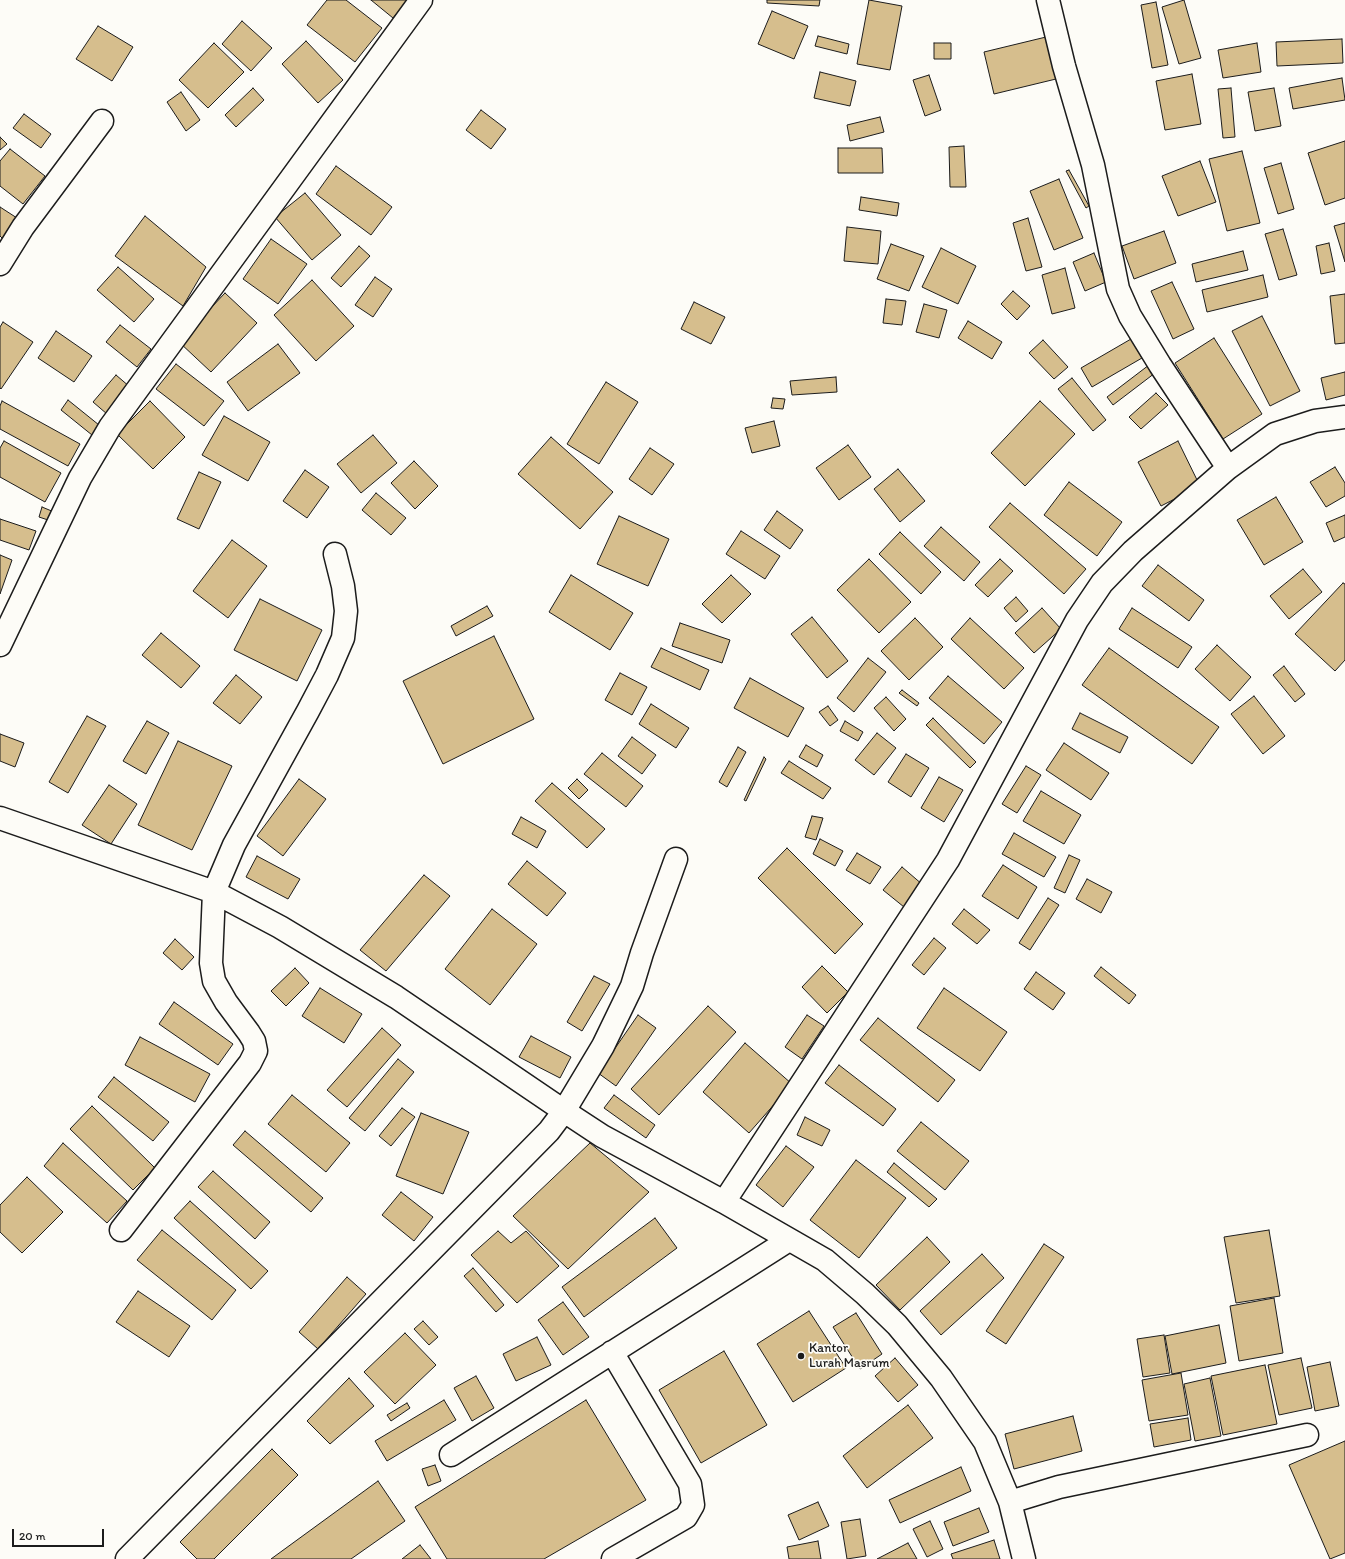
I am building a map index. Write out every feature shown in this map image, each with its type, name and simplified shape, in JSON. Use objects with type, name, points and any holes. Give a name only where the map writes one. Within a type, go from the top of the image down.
[{"type":"street","points":[[0,645],[80,478],[110,427],[421,0]]},
{"type":"street","points":[[1048,0],[1064,66],[1093,165],[1118,289],[1134,322],[1160,365],[1228,468]]},
{"type":"street","points":[[0,264],[23,227],[102,121]]},
{"type":"street","points":[[724,1202],[948,860],[1077,620],[1102,583],[1133,551],[1228,468],[1275,434],[1315,421],[1345,417]]},
{"type":"street","points":[[121,1230],[250,1063],[256,1051],[249,1033],[226,1002],[214,981],[212,963],[214,892],[234,844],[328,675],[342,638],[346,611],[343,586],[335,554]]},
{"type":"street","points":[[0,818],[214,892],[280,927],[396,997],[602,1136],[724,1202],[825,1260],[865,1294],[902,1331],[941,1378],[985,1442],[1010,1502],[1024,1559]]},
{"type":"street","points":[[127,1559],[549,1131],[564,1111],[603,1046],[632,986],[642,953],[676,859]]},
{"type":"street","points":[[451,1455],[789,1240]]},
{"type":"street","points":[[612,1352],[690,1484],[693,1505],[686,1517],[613,1559]]},
{"type":"street","points":[[1010,1502],[1059,1488],[1307,1435]]},
{"type":"building","points":[[327,0],[346,0],[382,28],[355,62],[307,25]]},
{"type":"building","points":[[371,0],[408,0],[393,18]]},
{"type":"building","points":[[767,0],[820,0],[819,6],[767,3]]},
{"type":"building","points":[[869,0],[902,6],[890,70],[857,64]]},
{"type":"building","points":[[1184,0],[1201,58],[1179,64],[1162,7]]},
{"type":"building","points":[[1156,2],[1168,65],[1152,68],[1141,5]]},
{"type":"building","points":[[772,11],[808,26],[794,59],[758,44]]},
{"type":"building","points":[[242,21],[272,48],[251,71],[222,44]]},
{"type":"building","points":[[98,26],[133,47],[112,81],[76,59]]},
{"type":"building","points":[[818,36],[849,44],[847,54],[815,46]]},
{"type":"building","points":[[1046,37],[1056,79],[994,94],[984,52]]},
{"type":"building","points":[[1342,39],[1343,63],[1277,66],[1276,42]]},
{"type":"building","points":[[306,41],[343,80],[318,103],[282,64]]},
{"type":"building","points":[[214,43],[244,72],[208,108],[179,80]]},
{"type":"building","points":[[934,43],[951,43],[951,59],[934,59]]},
{"type":"building","points":[[1257,43],[1261,72],[1223,78],[1218,50]]},
{"type":"building","points":[[820,72],[856,81],[850,106],[814,98]]},
{"type":"building","points":[[1192,74],[1201,124],[1165,130],[1156,81]]},
{"type":"building","points":[[929,75],[941,110],[925,116],[913,80]]},
{"type":"building","points":[[1342,78],[1345,100],[1293,109],[1289,88]]},
{"type":"building","points":[[253,88],[264,100],[236,127],[225,115]]},
{"type":"building","points":[[1231,88],[1235,137],[1223,138],[1218,89]]},
{"type":"building","points":[[1274,88],[1281,126],[1255,131],[1248,92]]},
{"type":"building","points":[[181,92],[200,120],[186,131],[167,102]]},
{"type":"building","points":[[481,110],[506,129],[491,149],[466,130]]},
{"type":"building","points":[[24,114],[51,134],[41,148],[13,128]]},
{"type":"building","points":[[880,117],[884,132],[850,141],[847,125]]},
{"type":"building","points":[[0,137],[7,144],[0,150]]},
{"type":"building","points":[[1345,141],[1345,198],[1325,205],[1308,153]]},
{"type":"building","points":[[964,146],[966,187],[950,187],[949,147]]},
{"type":"building","points":[[838,148],[882,148],[883,173],[838,173]]},
{"type":"building","points":[[10,149],[45,176],[23,204],[0,186],[0,161]]},
{"type":"building","points":[[1242,151],[1260,223],[1227,231],[1209,159]]},
{"type":"building","points":[[1200,161],[1216,202],[1178,216],[1162,176]]},
{"type":"building","points":[[1281,163],[1294,209],[1278,214],[1264,168]]},
{"type":"building","points":[[336,166],[392,207],[371,235],[316,194]]},
{"type":"building","points":[[1069,170],[1089,206],[1086,208],[1066,171]]},
{"type":"building","points":[[1059,179],[1083,238],[1054,250],[1030,191]]},
{"type":"building","points":[[305,193],[341,235],[312,260],[275,217]]},
{"type":"building","points":[[861,197],[899,203],[897,216],[859,210]]},
{"type":"building","points":[[0,207],[17,218],[3,239],[0,236]]},
{"type":"building","points":[[145,216],[206,267],[183,306],[115,256]]},
{"type":"building","points":[[1028,218],[1042,267],[1026,271],[1013,223]]},
{"type":"building","points":[[1345,223],[1345,262],[1334,226]]},
{"type":"building","points":[[847,227],[881,231],[878,264],[844,261]]},
{"type":"building","points":[[1283,229],[1297,275],[1279,280],[1265,234]]},
{"type":"building","points":[[1164,231],[1176,263],[1134,279],[1122,246]]},
{"type":"building","points":[[271,239],[307,264],[278,304],[243,279]]},
{"type":"building","points":[[1329,243],[1335,271],[1321,274],[1316,246]]},
{"type":"building","points":[[891,244],[924,256],[909,291],[877,279]]},
{"type":"building","points":[[359,246],[370,256],[341,287],[331,278]]},
{"type":"building","points":[[941,248],[976,266],[958,304],[922,287]]},
{"type":"building","points":[[1243,251],[1248,270],[1196,282],[1192,264]]},
{"type":"building","points":[[1094,253],[1106,282],[1085,291],[1073,262]]},
{"type":"building","points":[[118,267],[154,299],[134,322],[97,290]]},
{"type":"building","points":[[1065,268],[1075,308],[1052,314],[1042,275]]},
{"type":"building","points":[[1263,275],[1268,297],[1207,312],[1202,290]]},
{"type":"building","points":[[375,277],[392,289],[373,317],[355,305]]},
{"type":"building","points":[[312,280],[354,326],[316,361],[274,315]]},
{"type":"building","points":[[1172,282],[1194,329],[1173,339],[1151,291]]},
{"type":"building","points":[[1013,291],[1030,306],[1017,320],[1001,304]]},
{"type":"building","points":[[225,293],[257,323],[211,372],[179,342]]},
{"type":"building","points":[[1345,294],[1345,343],[1335,344],[1330,296]]},
{"type":"building","points":[[886,299],[906,301],[902,325],[883,323]]},
{"type":"building","points":[[694,302],[725,317],[711,344],[681,329]]},
{"type":"building","points":[[924,304],[947,310],[939,338],[916,332]]},
{"type":"building","points":[[1262,316],[1300,391],[1270,406],[1232,331]]},
{"type":"building","points":[[968,321],[1002,342],[992,359],[958,338]]},
{"type":"building","points":[[3,322],[33,342],[1,389],[0,327]]},
{"type":"building","points":[[120,325],[151,349],[137,367],[106,342]]},
{"type":"building","points":[[56,331],[92,356],[74,382],[38,358]]},
{"type":"building","points":[[1214,338],[1262,414],[1223,439],[1175,363]]},
{"type":"building","points":[[1131,339],[1142,358],[1092,387],[1081,368]]},
{"type":"building","points":[[1043,340],[1068,367],[1054,379],[1029,353]]},
{"type":"building","points":[[278,344],[300,373],[248,411],[227,382]]},
{"type":"building","points":[[176,364],[224,401],[204,426],[156,389]]},
{"type":"building","points":[[1149,365],[1155,373],[1113,405],[1107,397]]},
{"type":"building","points":[[1345,372],[1345,395],[1326,400],[1321,378]]},
{"type":"building","points":[[116,375],[130,387],[107,414],[93,402]]},
{"type":"building","points":[[836,377],[837,392],[792,395],[790,381]]},
{"type":"building","points":[[1072,378],[1106,420],[1093,431],[1058,389]]},
{"type":"building","points":[[606,382],[638,402],[599,464],[567,444]]},
{"type":"building","points":[[1156,393],[1168,405],[1141,429],[1129,417]]},
{"type":"building","points":[[773,398],[785,399],[783,409],[771,408]]},
{"type":"building","points":[[68,400],[99,425],[92,435],[61,410]]},
{"type":"building","points":[[2,401],[80,444],[68,466],[0,429],[0,406]]},
{"type":"building","points":[[150,401],[185,437],[153,469],[117,434]]},
{"type":"building","points":[[1040,401],[1075,434],[1025,486],[991,453]]},
{"type":"building","points":[[224,416],[270,442],[248,481],[202,455]]},
{"type":"building","points":[[774,421],[780,446],[752,453],[745,428]]},
{"type":"building","points":[[373,435],[397,463],[361,493],[337,464]]},
{"type":"building","points":[[551,437],[613,492],[580,529],[518,474]]},
{"type":"building","points":[[4,441],[61,473],[45,502],[0,477],[0,448]]},
{"type":"building","points":[[1178,441],[1200,486],[1161,506],[1138,462]]},
{"type":"building","points":[[848,445],[871,477],[839,500],[816,468]]},
{"type":"building","points":[[650,448],[674,464],[652,495],[629,479]]},
{"type":"building","points":[[414,461],[438,486],[415,509],[391,483]]},
{"type":"building","points":[[1335,467],[1345,483],[1345,496],[1326,507],[1310,482]]},
{"type":"building","points":[[898,469],[925,501],[900,522],[874,489]]},
{"type":"building","points":[[305,470],[329,487],[307,518],[283,501]]},
{"type":"building","points":[[199,472],[221,482],[199,529],[177,519]]},
{"type":"building","points":[[1069,482],[1122,522],[1097,556],[1044,515]]},
{"type":"building","points":[[376,493],[406,518],[391,535],[362,510]]},
{"type":"building","points":[[1276,497],[1303,542],[1264,565],[1237,520]]},
{"type":"building","points":[[1010,503],[1086,569],[1064,594],[989,527]]},
{"type":"building","points":[[42,507],[54,512],[51,521],[39,517]]},
{"type":"building","points":[[777,511],[803,530],[790,549],[764,530]]},
{"type":"building","points":[[1345,515],[1345,537],[1334,542],[1326,523]]},
{"type":"building","points":[[619,516],[669,539],[648,586],[597,564]]},
{"type":"building","points":[[0,519],[36,531],[29,550],[0,540]]},
{"type":"building","points":[[941,527],[980,562],[964,581],[924,546]]},
{"type":"building","points":[[741,531],[780,556],[765,579],[726,554]]},
{"type":"building","points":[[900,532],[941,572],[921,594],[879,554]]},
{"type":"building","points":[[232,540],[267,566],[228,618],[193,591]]},
{"type":"building","points":[[0,555],[12,560],[0,594]]},
{"type":"building","points":[[869,559],[911,602],[879,633],[837,590]]},
{"type":"building","points":[[1000,559],[1013,571],[988,597],[975,585]]},
{"type":"building","points":[[1158,565],[1204,600],[1189,621],[1142,586]]},
{"type":"building","points":[[1303,569],[1322,592],[1289,619],[1270,596]]},
{"type":"building","points":[[571,575],[633,613],[610,650],[549,612]]},
{"type":"building","points":[[731,575],[751,594],[722,623],[702,604]]},
{"type":"building","points":[[1343,583],[1345,584],[1345,660],[1335,671],[1295,634]]},
{"type":"building","points":[[1016,597],[1028,611],[1016,622],[1004,608]]},
{"type":"building","points":[[260,599],[322,630],[297,681],[234,650]]},
{"type":"building","points":[[487,606],[493,616],[456,636],[451,626]]},
{"type":"building","points":[[1042,608],[1061,629],[1034,653],[1015,633]]},
{"type":"building","points":[[1132,608],[1192,647],[1178,668],[1119,629]]},
{"type":"building","points":[[812,617],[848,661],[827,678],[791,634]]},
{"type":"building","points":[[915,618],[943,647],[909,680],[881,651]]},
{"type":"building","points":[[970,618],[1024,668],[1004,689],[951,639]]},
{"type":"building","points":[[680,623],[730,640],[722,663],[672,646]]},
{"type":"building","points":[[161,633],[200,666],[181,688],[142,655]]},
{"type":"building","points":[[494,636],[534,719],[443,764],[403,681]]},
{"type":"building","points":[[1217,645],[1251,677],[1230,701],[1195,669]]},
{"type":"building","points":[[661,648],[709,670],[700,690],[651,667]]},
{"type":"building","points":[[1109,648],[1219,727],[1192,764],[1082,685]]},
{"type":"building","points":[[868,658],[886,672],[854,712],[837,698]]},
{"type":"building","points":[[1284,666],[1305,694],[1295,702],[1273,675]]},
{"type":"building","points":[[620,673],[647,687],[632,715],[605,700]]},
{"type":"building","points":[[236,675],[262,697],[240,724],[213,703]]},
{"type":"building","points":[[948,676],[1002,722],[984,744],[929,698]]},
{"type":"building","points":[[750,678],[804,708],[788,737],[734,708]]},
{"type":"building","points":[[902,690],[919,703],[917,706],[899,693]]},
{"type":"building","points":[[1254,696],[1285,736],[1263,754],[1231,714]]},
{"type":"building","points":[[886,697],[906,719],[894,731],[874,708]]},
{"type":"building","points":[[651,704],[689,728],[676,748],[639,724]]},
{"type":"building","points":[[828,706],[838,720],[830,726],[819,712]]},
{"type":"building","points":[[1080,713],[1128,737],[1120,753],[1072,729]]},
{"type":"building","points":[[87,716],[106,726],[68,793],[49,782]]},
{"type":"building","points":[[933,718],[976,762],[970,768],[926,725]]},
{"type":"building","points":[[147,721],[169,733],[146,774],[123,761]]},
{"type":"building","points":[[845,721],[863,732],[858,741],[840,731]]},
{"type":"building","points":[[877,733],[896,748],[874,775],[855,760]]},
{"type":"building","points":[[0,734],[24,743],[15,767],[0,761]]},
{"type":"building","points":[[632,737],[656,755],[642,774],[618,756]]},
{"type":"building","points":[[178,741],[232,766],[192,850],[138,825]]},
{"type":"building","points":[[1064,743],[1109,773],[1091,800],[1046,770]]},
{"type":"building","points":[[806,745],[823,755],[817,767],[799,757]]},
{"type":"building","points":[[738,747],[746,752],[727,787],[719,782]]},
{"type":"building","points":[[602,753],[643,786],[626,807],[584,774]]},
{"type":"building","points":[[906,754],[929,768],[911,797],[888,782]]},
{"type":"building","points":[[764,757],[766,759],[746,801],[744,800]]},
{"type":"building","points":[[789,761],[831,788],[823,799],[781,773]]},
{"type":"building","points":[[1026,766],[1041,775],[1017,813],[1002,804]]},
{"type":"building","points":[[939,777],[963,790],[944,822],[921,808]]},
{"type":"building","points":[[299,779],[326,799],[283,856],[257,836]]},
{"type":"building","points":[[577,779],[588,790],[579,799],[568,788]]},
{"type":"building","points":[[552,783],[605,829],[587,848],[535,801]]},
{"type":"building","points":[[109,785],[137,804],[111,844],[82,825]]},
{"type":"building","points":[[1041,791],[1081,815],[1064,844],[1023,821]]},
{"type":"building","points":[[812,816],[823,818],[816,840],[805,837]]},
{"type":"building","points":[[521,817],[546,831],[537,848],[512,834]]},
{"type":"building","points":[[1014,833],[1056,857],[1044,877],[1002,854]]},
{"type":"building","points":[[820,839],[843,851],[835,866],[813,854]]},
{"type":"building","points":[[787,848],[863,924],[835,954],[758,878]]},
{"type":"building","points":[[857,853],[881,867],[870,884],[846,870]]},
{"type":"building","points":[[1069,855],[1080,860],[1065,893],[1054,888]]},
{"type":"building","points":[[257,856],[300,879],[288,899],[246,877]]},
{"type":"building","points":[[527,861],[566,893],[547,916],[508,884]]},
{"type":"building","points":[[1003,865],[1037,887],[1018,919],[982,896]]},
{"type":"building","points":[[902,867],[923,885],[904,907],[883,890]]},
{"type":"building","points":[[424,875],[450,896],[386,971],[360,950]]},
{"type":"building","points":[[1087,879],[1112,892],[1101,913],[1076,899]]},
{"type":"building","points":[[1048,898],[1059,905],[1030,950],[1019,943]]},
{"type":"building","points":[[492,909],[537,944],[490,1005],[445,969]]},
{"type":"building","points":[[964,909],[990,930],[977,944],[952,924]]},
{"type":"building","points":[[934,938],[946,948],[924,975],[912,965]]},
{"type":"building","points":[[175,939],[194,957],[182,970],[163,953]]},
{"type":"building","points":[[822,966],[848,992],[827,1013],[802,987]]},
{"type":"building","points":[[1101,967],[1136,995],[1129,1004],[1094,976]]},
{"type":"building","points":[[295,968],[309,983],[286,1006],[271,991]]},
{"type":"building","points":[[1036,972],[1065,993],[1053,1010],[1024,989]]},
{"type":"building","points":[[594,976],[610,984],[582,1031],[567,1022]]},
{"type":"building","points":[[320,988],[362,1014],[344,1043],[302,1016]]},
{"type":"building","points":[[944,988],[1007,1032],[980,1071],[917,1028]]},
{"type":"building","points":[[174,1002],[233,1044],[218,1065],[159,1024]]},
{"type":"building","points":[[708,1006],[736,1032],[659,1115],[631,1089]]},
{"type":"building","points":[[638,1015],[656,1028],[616,1086],[598,1073]]},
{"type":"building","points":[[807,1015],[824,1026],[802,1059],[785,1047]]},
{"type":"building","points":[[878,1018],[955,1080],[938,1102],[860,1040]]},
{"type":"building","points":[[382,1028],[401,1045],[347,1107],[327,1090]]},
{"type":"building","points":[[531,1036],[571,1057],[560,1078],[519,1057]]},
{"type":"building","points":[[140,1037],[210,1074],[195,1102],[125,1065]]},
{"type":"building","points":[[745,1043],[792,1084],[749,1133],[703,1092]]},
{"type":"building","points":[[398,1059],[414,1072],[365,1131],[349,1118]]},
{"type":"building","points":[[839,1065],[896,1109],[883,1126],[825,1083]]},
{"type":"building","points":[[114,1077],[169,1122],[153,1141],[98,1097]]},
{"type":"building","points":[[292,1095],[350,1143],[326,1172],[268,1124]]},
{"type":"building","points":[[614,1095],[655,1125],[646,1138],[604,1108]]},
{"type":"building","points":[[92,1106],[155,1168],[133,1190],[70,1129]]},
{"type":"building","points":[[402,1108],[415,1117],[391,1146],[379,1136]]},
{"type":"building","points":[[421,1113],[469,1132],[443,1194],[396,1176]]},
{"type":"building","points":[[805,1117],[830,1130],[822,1146],[797,1135]]},
{"type":"building","points":[[921,1122],[969,1161],[945,1190],[897,1151]]},
{"type":"building","points":[[245,1131],[323,1198],[311,1212],[233,1145]]},
{"type":"building","points":[[63,1143],[127,1201],[107,1223],[44,1166]]},
{"type":"building","points":[[590,1143],[649,1192],[568,1269],[513,1216]]},
{"type":"building","points":[[786,1146],[814,1167],[783,1207],[756,1185]]},
{"type":"building","points":[[856,1160],[906,1198],[859,1258],[810,1220]]},
{"type":"building","points":[[894,1163],[937,1199],[929,1207],[887,1172]]},
{"type":"building","points":[[213,1171],[270,1222],[255,1239],[198,1187]]},
{"type":"building","points":[[27,1177],[63,1212],[22,1253],[0,1232],[0,1205]]},
{"type":"building","points":[[401,1192],[433,1217],[414,1241],[382,1215]]},
{"type":"building","points":[[190,1201],[268,1271],[251,1289],[174,1218]]},
{"type":"building","points":[[655,1218],[677,1248],[584,1317],[562,1287]]},
{"type":"building","points":[[162,1230],[236,1290],[212,1320],[137,1260]]},
{"type":"building","points":[[1269,1230],[1280,1296],[1236,1303],[1224,1237]]},
{"type":"building","points":[[498,1231],[511,1243],[526,1231],[559,1266],[517,1303],[471,1255]]},
{"type":"building","points":[[927,1237],[950,1262],[900,1310],[876,1285]]},
{"type":"building","points":[[1044,1244],[1064,1257],[1006,1344],[986,1331]]},
{"type":"building","points":[[982,1254],[1004,1278],[941,1335],[920,1311]]},
{"type":"building","points":[[473,1268],[504,1305],[496,1312],[464,1276]]},
{"type":"building","points":[[347,1277],[366,1294],[318,1349],[299,1332]]},
{"type":"building","points":[[138,1291],[190,1326],[169,1357],[116,1322]]},
{"type":"building","points":[[1274,1298],[1283,1353],[1239,1361],[1230,1306]]},
{"type":"building","points":[[563,1302],[589,1337],[563,1355],[538,1320]]},
{"type":"building","name":"Kantor Lurah Masrum","points":[[809,1311],[846,1368],[793,1402],[757,1344]]},
{"type":"building","points":[[856,1313],[882,1354],[860,1369],[833,1327]]},
{"type":"building","points":[[423,1321],[438,1337],[429,1345],[414,1329]]},
{"type":"building","points":[[1219,1325],[1226,1363],[1172,1374],[1165,1336]]},
{"type":"building","points":[[405,1333],[436,1365],[395,1404],[364,1372]]},
{"type":"building","points":[[1164,1335],[1170,1373],[1143,1377],[1137,1339]]},
{"type":"building","points":[[537,1337],[551,1365],[516,1381],[503,1354]]},
{"type":"building","points":[[724,1351],[767,1425],[701,1463],[659,1390]]},
{"type":"building","points":[[895,1358],[918,1385],[898,1402],[875,1376]]},
{"type":"building","points":[[1301,1358],[1312,1408],[1279,1415],[1268,1365]]},
{"type":"building","points":[[1330,1362],[1339,1406],[1315,1411],[1307,1367]]},
{"type":"building","points":[[1265,1365],[1277,1424],[1223,1435],[1211,1376]]},
{"type":"building","points":[[1181,1373],[1188,1415],[1149,1421],[1142,1380]]},
{"type":"building","points":[[476,1376],[494,1408],[472,1421],[454,1388]]},
{"type":"building","points":[[349,1378],[374,1406],[330,1444],[307,1421]]},
{"type":"building","points":[[1210,1378],[1221,1436],[1195,1441],[1184,1384]]},
{"type":"building","points":[[444,1400],[456,1420],[387,1461],[375,1441]]},
{"type":"building","points":[[586,1400],[646,1500],[544,1559],[447,1559],[415,1507]]},
{"type":"building","points":[[407,1403],[410,1408],[391,1421],[387,1415]]},
{"type":"building","points":[[908,1405],[933,1438],[867,1488],[843,1456]]},
{"type":"building","points":[[1073,1416],[1082,1451],[1014,1469],[1005,1434]]},
{"type":"building","points":[[1188,1418],[1191,1440],[1154,1447],[1150,1424]]},
{"type":"building","points":[[1345,1441],[1345,1553],[1330,1559],[1289,1465]]},
{"type":"building","points":[[272,1449],[298,1475],[214,1559],[197,1559],[180,1542]]},
{"type":"building","points":[[435,1465],[441,1481],[428,1486],[422,1469]]},
{"type":"building","points":[[961,1467],[971,1491],[900,1523],[889,1500]]},
{"type":"building","points":[[378,1481],[405,1521],[351,1559],[271,1559]]},
{"type":"building","points":[[818,1502],[829,1526],[799,1540],[788,1515]]},
{"type":"building","points":[[979,1508],[989,1532],[953,1546],[944,1522]]},
{"type":"building","points":[[860,1519],[866,1556],[847,1559],[841,1522]]},
{"type":"building","points":[[930,1521],[943,1549],[927,1557],[913,1529]]},
{"type":"building","points":[[994,1540],[1000,1559],[953,1559],[951,1554]]},
{"type":"building","points":[[818,1541],[821,1559],[789,1559],[787,1547]]},
{"type":"building","points":[[908,1543],[917,1559],[877,1559]]},
{"type":"building","points":[[420,1545],[431,1559],[402,1559]]},
{"type":"place","name":"Kantor Lurah Masrum","points":[[801,1356]]}]
